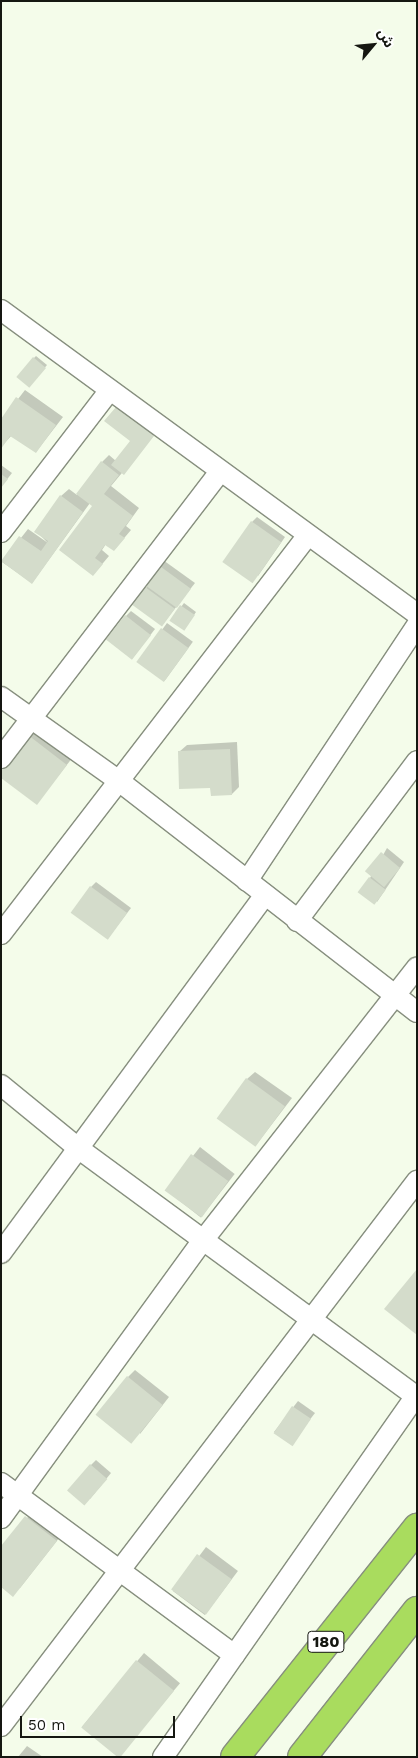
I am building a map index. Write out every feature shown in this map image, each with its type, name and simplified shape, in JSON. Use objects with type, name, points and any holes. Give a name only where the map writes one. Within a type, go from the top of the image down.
[{"type":"highway","name":"180","points":[[235,1757],[417,1528]]},
{"type":"highway","points":[[302,1757],[417,1611]]},
{"type":"street","points":[[5,320],[109,391],[219,473],[417,614]]},
{"type":"street","points":[[1,532],[109,391]]},
{"type":"street","points":[[1,758],[219,473]]},
{"type":"street","points":[[1,934],[308,535]]},
{"type":"street","points":[[246,881],[417,625]]},
{"type":"street","points":[[1,697],[119,781],[297,921],[417,1012]]},
{"type":"street","points":[[297,921],[417,762]]},
{"type":"street","points":[[1,1253],[265,895]]},
{"type":"street","points":[[1,1518],[204,1239],[417,967]]},
{"type":"street","points":[[1,1085],[78,1148],[416,1395],[163,1757]]},
{"type":"street","points":[[1,1726],[417,1180]]},
{"type":"street","points":[[1,1483],[234,1655]]},
{"type":"building","points":[[33,357],[46,368],[29,388],[16,377]]},
{"type":"building","points":[[16,397],[56,425],[36,453],[10,436],[1,449],[1,419]]},
{"type":"building","points":[[116,407],[154,436],[124,475],[111,465],[130,441],[104,421]]},
{"type":"building","points":[[101,461],[119,475],[104,494],[133,516],[119,534],[125,538],[114,551],[105,545],[95,558],[103,564],[93,576],[59,550],[92,506],[76,494]]},
{"type":"building","points":[[1,474],[8,479],[1,488]]},
{"type":"building","points":[[60,495],[83,512],[32,584],[1,561],[19,536],[41,551],[48,541],[34,532]]},
{"type":"building","points":[[251,521],[281,542],[253,583],[222,562]]},
{"type":"building","points":[[157,564],[191,589],[177,608],[143,583]]},
{"type":"building","points":[[145,587],[175,609],[162,627],[132,605]]},
{"type":"building","points":[[180,605],[195,615],[184,631],[169,621]]},
{"type":"building","points":[[125,615],[151,635],[132,660],[106,639]]},
{"type":"building","points":[[161,628],[189,648],[164,682],[136,662]]},
{"type":"building","points":[[28,735],[67,765],[37,805],[1,778],[1,771]]},
{"type":"building","points":[[230,749],[232,795],[211,796],[210,788],[179,789],[178,751]]},
{"type":"building","points":[[381,852],[400,868],[384,887],[365,871]]},
{"type":"building","points":[[369,877],[386,890],[374,905],[358,892]]},
{"type":"building","points":[[90,886],[127,913],[108,940],[71,913]]},
{"type":"building","points":[[246,1078],[285,1106],[255,1147],[217,1118]]},
{"type":"building","points":[[191,1154],[228,1181],[202,1217],[165,1190]]},
{"type":"building","points":[[417,1269],[417,1335],[384,1309]]},
{"type":"building","points":[[127,1376],[163,1405],[131,1444],[96,1415]]},
{"type":"building","points":[[292,1406],[311,1419],[293,1446],[274,1433]]},
{"type":"building","points":[[90,1464],[107,1479],[84,1506],[67,1490]]},
{"type":"building","points":[[25,1516],[57,1541],[13,1597],[1,1587],[1,1546]]},
{"type":"building","points":[[197,1554],[232,1579],[206,1615],[171,1590]]},
{"type":"building","points":[[136,1660],[174,1691],[121,1757],[118,1757],[81,1728]]}]
